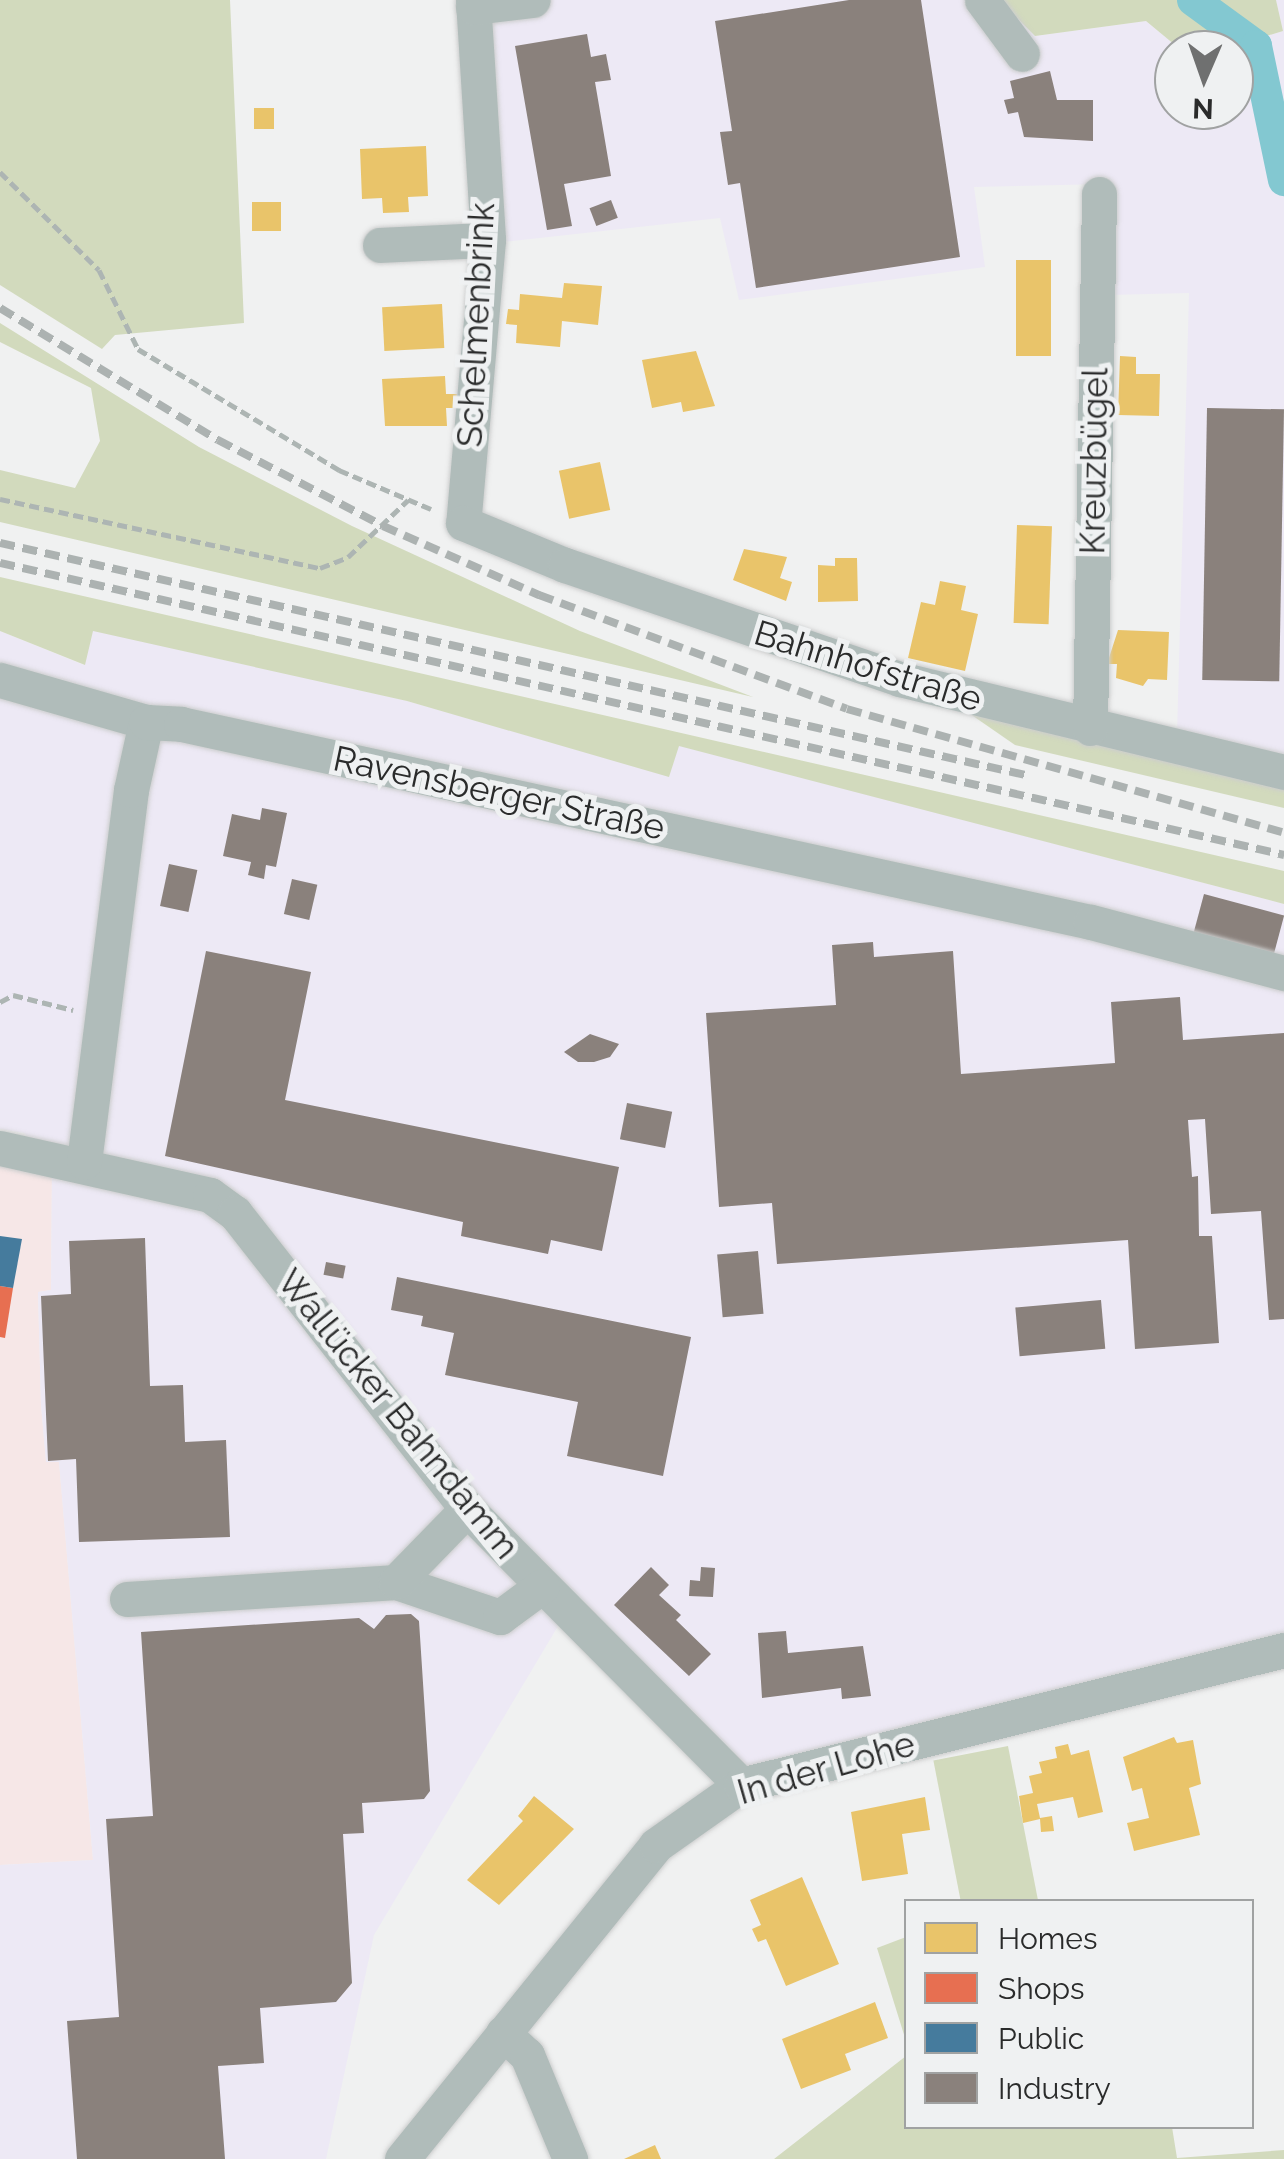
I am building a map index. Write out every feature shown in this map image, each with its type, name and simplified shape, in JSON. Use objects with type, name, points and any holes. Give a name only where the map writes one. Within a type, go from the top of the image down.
[{"type":"street","name":"Schelmenbrink","points":[[463,522],[488,240],[473,4],[533,0]]},
{"type":"street","points":[[982,0],[1022,54]]},
{"type":"street","name":"Kreuzbügel","points":[[1090,728],[1098,194]]},
{"type":"street","points":[[380,245],[488,240]]},
{"type":"street","name":"Bahnhofstraße","points":[[463,522],[781,640],[1090,728],[1284,772]]},
{"type":"street","name":"Ravensberger Straße","points":[[0,680],[146,722],[181,724],[1090,922],[1284,973]]},
{"type":"street","points":[[84,1162],[106,1017],[131,790],[146,722]]},
{"type":"street","name":"Wallücker Bahndamm","points":[[0,1148],[84,1162],[210,1195],[235,1214],[467,1509],[741,1785]]},
{"type":"street","points":[[396,1582],[467,1509]]},
{"type":"street","points":[[127,1599],[396,1582],[500,1617],[542,1586]]},
{"type":"street","name":"In der Lohe","points":[[402,2159],[656,1845],[741,1785],[1284,1650]]},
{"type":"street","points":[[503,2033],[527,2055],[570,2159]]},
{"type":"path","points":[[0,172],[99,270],[138,348],[339,470],[396,495]]},
{"type":"path","points":[[0,499],[320,568],[348,557],[408,500]]},
{"type":"path","points":[[0,1002],[13,996],[106,1017]]},
{"type":"shaded area","points":[[470,0],[999,0],[1035,36],[1146,21],[1157,30],[1154,130],[1254,130],[1254,40],[1283,31],[1276,0],[1284,0],[1284,756],[1177,735],[1189,293],[1109,295],[1105,184],[974,187],[985,267],[739,300],[720,218],[503,242]]},
{"type":"shaded area","points":[[92,630],[407,701],[669,776],[679,745],[1284,904],[1284,1640],[763,1771],[743,1766],[576,1596],[374,1935],[326,2159],[0,2159],[0,1865],[93,1860],[59,1462],[46,1462],[41,1405],[38,1292],[51,1290],[52,1166],[24,1133],[0,1129],[0,631],[84,665]]},
{"type":"shaded area","points":[[0,1156],[52,1166],[51,1290],[38,1292],[41,1405],[46,1461],[59,1461],[93,1860],[0,1865]]},
{"type":"green space","points":[[0,0],[230,0],[244,323],[115,335],[102,349],[0,285]]},
{"type":"green space","points":[[999,0],[1276,0],[1283,31],[1254,40],[1254,30],[1157,30],[1146,21],[1035,36]]},
{"type":"green space","points":[[0,323],[199,447],[352,526],[580,631],[753,697],[0,522],[0,470],[75,488],[100,441],[91,388],[0,342]]},
{"type":"green space","points":[[0,577],[1284,871],[1284,904],[679,746],[669,777],[407,701],[93,631],[85,665],[0,631]]},
{"type":"green space","points":[[963,709],[1284,785],[1284,808],[1015,745]]},
{"type":"green space","points":[[1008,1746],[1038,1899],[960,1899],[933,1761]]},
{"type":"green space","points":[[904,1938],[904,2035],[877,1948]]},
{"type":"green space","points":[[904,2058],[904,2129],[1172,2129],[1177,2158],[1284,2150],[1284,2159],[774,2159]]},
{"type":"building: Homes","points":[[254,108],[274,108],[274,129],[254,129]]},
{"type":"building: Homes","points":[[426,146],[428,196],[408,197],[409,212],[383,213],[382,198],[362,199],[360,149]]},
{"type":"building: Homes","points":[[252,202],[281,202],[281,231],[252,231]]},
{"type":"building: Homes","points":[[1016,260],[1051,260],[1051,356],[1016,356]]},
{"type":"building: Homes","points":[[564,283],[602,286],[598,325],[562,321],[560,347],[516,343],[517,325],[506,324],[508,309],[519,310],[520,294],[562,298]]},
{"type":"building: Homes","points":[[442,304],[444,348],[384,351],[382,307]]},
{"type":"building: Homes","points":[[696,351],[715,406],[683,412],[681,402],[652,408],[642,360]]},
{"type":"building: Homes","points":[[1120,356],[1136,357],[1136,374],[1160,374],[1159,416],[1118,415]]},
{"type":"building: Homes","points":[[445,376],[446,394],[457,394],[458,408],[446,408],[447,426],[385,426],[382,379]]},
{"type":"building: Homes","points":[[600,462],[610,510],[569,519],[559,471]]},
{"type":"building: Homes","points":[[1017,525],[1052,526],[1049,624],[1014,623]]},
{"type":"building: Homes","points":[[744,549],[787,557],[780,578],[792,582],[786,601],[733,580]]},
{"type":"building: Homes","points":[[835,558],[857,558],[858,601],[818,602],[818,565],[835,566]]},
{"type":"building: Homes","points":[[940,581],[966,586],[961,610],[978,614],[965,671],[908,658],[921,602],[935,605]]},
{"type":"building: Homes","points":[[1118,630],[1169,632],[1167,680],[1148,679],[1143,686],[1116,678],[1117,664],[1107,664]]},
{"type":"building: Homes","points":[[1174,1737],[1177,1743],[1193,1740],[1201,1784],[1189,1788],[1200,1835],[1134,1851],[1127,1823],[1149,1818],[1142,1788],[1132,1791],[1123,1757]]},
{"type":"building: Homes","points":[[1068,1744],[1071,1755],[1089,1750],[1103,1812],[1078,1818],[1073,1797],[1037,1804],[1040,1818],[1052,1816],[1054,1831],[1041,1832],[1040,1819],[1023,1823],[1019,1796],[1033,1793],[1029,1776],[1042,1773],[1039,1762],[1057,1758],[1055,1747]]},
{"type":"building: Homes","points":[[534,1796],[574,1829],[499,1905],[467,1880],[523,1821],[518,1816]]},
{"type":"building: Homes","points":[[925,1797],[930,1830],[902,1834],[908,1874],[862,1881],[851,1812]]},
{"type":"building: Homes","points":[[802,1877],[839,1964],[786,1986],[766,1939],[758,1942],[752,1929],[761,1925],[750,1900]]},
{"type":"building: Homes","points":[[875,2002],[888,2038],[845,2054],[851,2070],[801,2089],[782,2039]]},
{"type":"building: Homes","points":[[655,2145],[661,2159],[624,2159]]},
{"type":"building: Shops","points":[[0,1286],[13,1288],[5,1338],[0,1337]]},
{"type":"building: Public","points":[[0,1236],[22,1239],[13,1288],[0,1286]]},
{"type":"building: Industry","points":[[849,0],[921,0],[960,257],[756,288],[740,183],[728,185],[720,132],[732,131],[715,21]]},
{"type":"building: Industry","points":[[587,34],[591,57],[606,54],[611,80],[595,82],[611,176],[564,184],[572,226],[547,230],[515,46]]},
{"type":"building: Industry","points":[[1050,71],[1057,100],[1093,100],[1093,141],[1024,137],[1018,112],[1008,114],[1004,100],[1014,98],[1010,81]]},
{"type":"building: Industry","points":[[611,200],[618,218],[596,226],[590,208]]},
{"type":"building: Industry","points":[[1207,408],[1284,409],[1279,681],[1202,680]]},
{"type":"building: Industry","points":[[262,808],[287,813],[276,867],[266,865],[264,879],[248,875],[251,862],[223,856],[232,814],[260,820]]},
{"type":"building: Industry","points":[[169,864],[197,870],[188,912],[160,906]]},
{"type":"building: Industry","points":[[292,879],[317,885],[309,920],[284,914]]},
{"type":"building: Industry","points":[[1204,894],[1284,915],[1273,958],[1193,937]]},
{"type":"building: Industry","points":[[873,942],[874,957],[953,951],[961,1074],[1115,1063],[1111,1002],[1180,997],[1183,1040],[1284,1033],[1284,1319],[1269,1320],[1261,1211],[1211,1214],[1205,1119],[1188,1120],[1192,1177],[1198,1176],[1199,1236],[1212,1236],[1219,1343],[1135,1349],[1128,1240],[777,1264],[772,1203],[719,1207],[706,1013],[836,1005],[832,945]]},
{"type":"building: Industry","points":[[206,951],[311,972],[285,1100],[619,1167],[602,1251],[551,1240],[548,1254],[461,1236],[463,1222],[165,1156]]},
{"type":"building: Industry","points":[[590,1034],[619,1044],[610,1057],[594,1062],[578,1062],[564,1052]]},
{"type":"building: Industry","points":[[627,1103],[672,1112],[665,1148],[620,1139]]},
{"type":"building: Industry","points":[[145,1238],[150,1386],[183,1385],[185,1442],[226,1440],[230,1537],[79,1542],[76,1459],[48,1461],[41,1296],[71,1294],[69,1241]]},
{"type":"building: Industry","points":[[758,1251],[763,1314],[723,1317],[717,1255]]},
{"type":"building: Industry","points":[[326,1262],[346,1266],[343,1279],[324,1275]]},
{"type":"building: Industry","points":[[397,1277],[691,1337],[663,1476],[567,1456],[578,1402],[445,1375],[454,1333],[421,1326],[423,1316],[391,1310]]},
{"type":"building: Industry","points":[[1101,1300],[1105,1349],[1020,1356],[1015,1307]]},
{"type":"building: Industry","points":[[651,1567],[669,1585],[659,1595],[681,1615],[676,1620],[711,1654],[689,1676],[614,1605]]},
{"type":"building: Industry","points":[[701,1567],[715,1568],[713,1597],[689,1596],[690,1580],[700,1581]]},
{"type":"building: Industry","points":[[411,1614],[419,1621],[430,1791],[424,1799],[362,1803],[364,1833],[343,1834],[352,1983],[336,2002],[260,2008],[264,2063],[218,2066],[225,2159],[77,2159],[67,2021],[119,2017],[106,1819],[153,1816],[141,1632],[359,1618],[374,1629],[386,1615]]},
{"type":"building: Industry","points":[[786,1631],[788,1653],[863,1646],[871,1696],[842,1699],[841,1688],[762,1698],[758,1633]]},
{"type":"waterway","points":[[1193,0],[1256,46],[1284,180]]},
{"type":"railway","points":[[0,308],[218,440],[383,526],[539,595],[847,709],[1284,833]]},
{"type":"railway","points":[[0,543],[1025,775]]},
{"type":"railway","points":[[0,563],[1284,855]]}]
